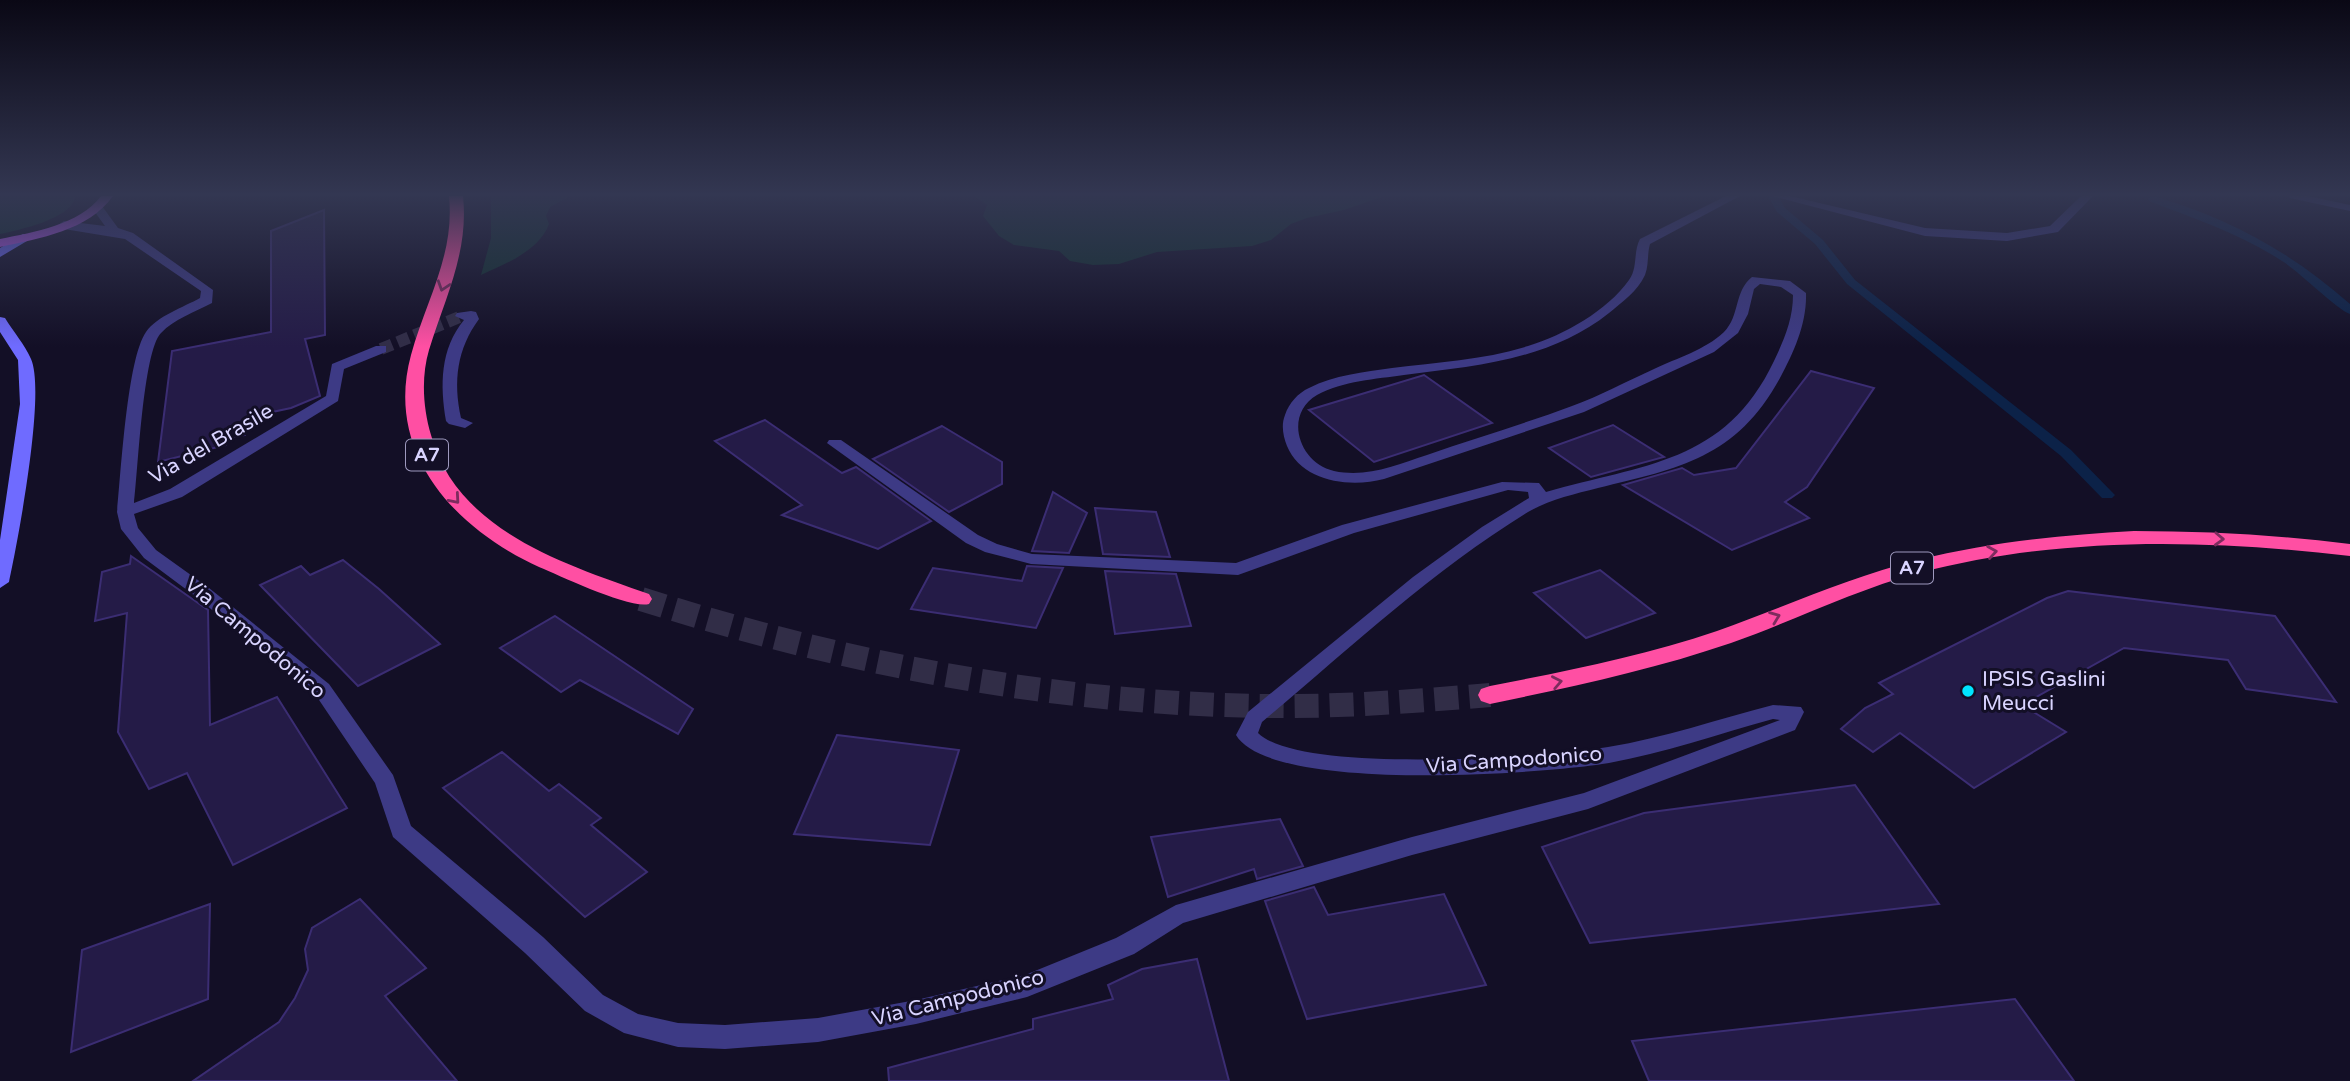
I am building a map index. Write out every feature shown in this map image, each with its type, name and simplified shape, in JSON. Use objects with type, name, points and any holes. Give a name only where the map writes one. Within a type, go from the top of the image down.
[{"type":"highway","name":"A7","points":[[455,246],[418,359],[415,396],[420,437],[434,472],[456,503],[513,547],[568,573],[641,599]]},
{"type":"highway","name":"A7","points":[[1490,695],[1599,673],[1723,637],[1853,587],[1919,566],[1982,553],[2052,543],[2127,538],[2256,540],[2350,550]]},
{"type":"main road","points":[[0,321],[25,360],[27,404],[10,534],[0,582]]},
{"type":"street","name":"Via del Brasile","points":[[144,246],[207,290],[207,300],[167,321],[152,333],[142,361],[125,512],[176,493],[333,398],[338,367],[380,349]]},
{"type":"street","name":"Via Campodonico","points":[[125,512],[130,529],[150,554],[202,592],[322,689],[385,781],[401,831],[534,945],[594,1003],[632,1025],[678,1035],[725,1037],[818,1030],[916,1012],[1027,986],[1125,946],[1176,915],[1412,846],[1588,801],[1788,725],[1794,712],[1773,712],[1608,755],[1449,766],[1323,761],[1278,753],[1257,745],[1247,735],[1255,718],[1419,582],[1525,506],[1685,460],[1722,442],[1771,384],[1797,325],[1799,293],[1785,284],[1757,280],[1748,287],[1741,314],[1731,333],[1709,349],[1579,409],[1378,476],[1354,478],[1319,472],[1297,454],[1288,428],[1292,409],[1307,394],[1366,376],[1481,360],[1550,345],[1586,326],[1636,279],[1644,246]]},
{"type":"street","points":[[462,316],[471,315],[472,318],[464,327],[449,368],[454,421],[465,423]]},
{"type":"street","points":[[835,443],[972,539],[1031,559],[1238,569],[1348,529],[1508,485],[1533,487],[1538,492],[1538,501]]},
{"type":"green space","points":[[489,246],[532,246],[510,261],[481,275]]},
{"type":"green space","points":[[1025,246],[1245,246],[1157,252],[1119,264],[1093,265],[1070,261],[1059,251]]},
{"type":"building","points":[[271,246],[324,246],[325,335],[305,339],[320,396],[291,408],[244,418],[245,435],[225,439],[226,445],[158,462],[172,351],[271,332]]},
{"type":"building","points":[[1811,371],[1874,388],[1807,487],[1785,502],[1809,518],[1732,550],[1623,485],[1682,468],[1694,475],[1736,468]]},
{"type":"building","points":[[1424,375],[1492,423],[1374,462],[1309,410]]},
{"type":"building","points":[[765,420],[842,473],[856,467],[931,521],[878,549],[782,515],[802,505],[715,441]]},
{"type":"building","points":[[1613,425],[1664,457],[1591,477],[1549,448]]},
{"type":"building","points":[[942,426],[1002,462],[1002,484],[949,512],[873,459]]},
{"type":"building","points":[[1053,492],[1087,513],[1069,553],[1032,551]]},
{"type":"building","points":[[1095,508],[1156,512],[1170,557],[1103,554]]},
{"type":"building","points":[[131,556],[208,610],[210,725],[277,697],[347,808],[233,865],[187,773],[149,789],[118,732],[127,613],[95,621],[102,572],[130,564]]},
{"type":"building","points":[[343,560],[440,644],[358,686],[260,585],[301,566],[310,575]]},
{"type":"building","points":[[1027,566],[1063,568],[1036,628],[911,609],[933,568],[1022,581]]},
{"type":"building","points":[[1600,570],[1655,613],[1586,638],[1534,593]]},
{"type":"building","points":[[1105,571],[1176,574],[1191,626],[1115,634]]},
{"type":"building","name":"IPSIS Gaslini Meucci","points":[[2068,591],[2275,616],[2336,702],[2246,689],[2228,660],[2124,648],[2022,705],[2066,732],[1974,788],[1900,733],[1873,752],[1841,729],[1865,708],[1893,694],[1879,683],[2047,598]]},
{"type":"building","points":[[555,616],[693,709],[678,734],[580,680],[561,692],[500,648]]},
{"type":"building","points":[[837,735],[959,750],[930,845],[794,834]]},
{"type":"building","points":[[502,752],[549,791],[559,784],[601,818],[591,825],[647,872],[585,917],[443,788]]},
{"type":"building","points":[[1855,785],[1939,904],[1590,943],[1542,847],[1644,813]]},
{"type":"building","points":[[1280,819],[1303,866],[1257,879],[1254,869],[1168,897],[1151,837]]},
{"type":"building","points":[[1314,887],[1328,915],[1444,894],[1486,985],[1307,1019],[1265,901]]},
{"type":"building","points":[[360,899],[426,968],[385,996],[457,1081],[193,1081],[279,1022],[295,998],[308,970],[305,949],[312,928]]},
{"type":"building","points":[[210,904],[208,999],[71,1052],[82,950]]},
{"type":"building","points":[[1197,959],[1229,1081],[889,1081],[888,1068],[1033,1029],[1033,1019],[1113,999],[1108,985],[1142,969]]},
{"type":"building","points":[[2015,999],[2074,1081],[1649,1081],[1632,1041]]},
{"type":"waterway","points":[[1823,246],[1851,282],[2066,453],[2107,495]]},
{"type":"waterway","points":[[2266,246],[2304,271],[2350,310]]},
{"type":"tunnel","points":[[381,349],[462,316]]},
{"type":"tunnel","points":[[641,599],[717,622],[872,660],[950,676],[1108,697],[1187,703],[1295,706],[1490,695]]},
{"type":"place","name":"IPSIS Gaslini Meucci","points":[[1968,691]]}]
